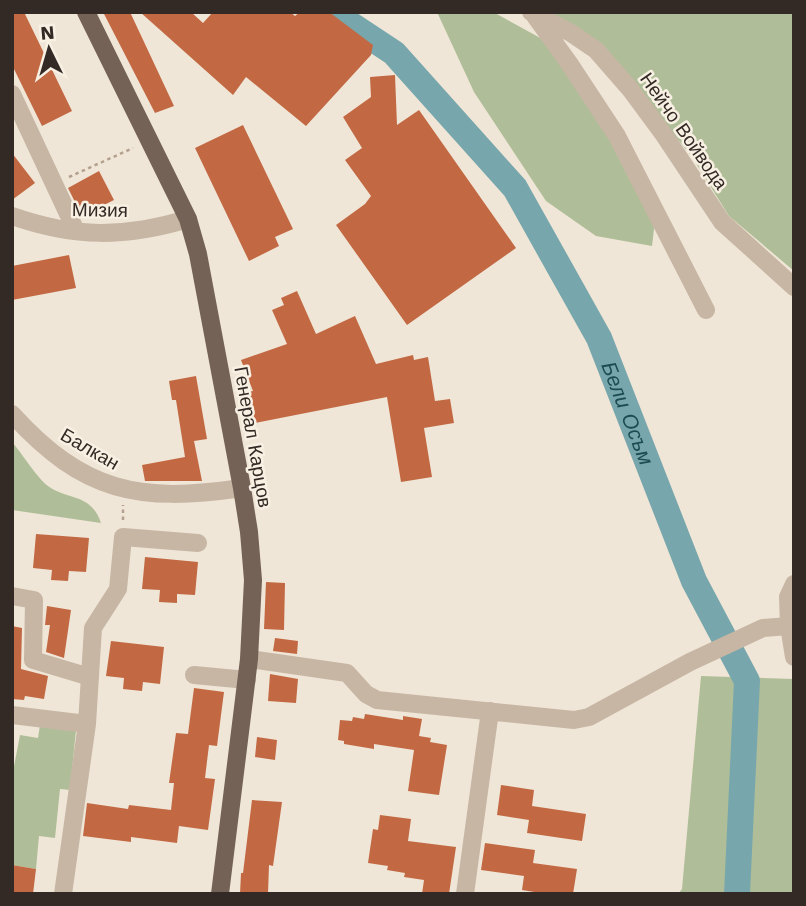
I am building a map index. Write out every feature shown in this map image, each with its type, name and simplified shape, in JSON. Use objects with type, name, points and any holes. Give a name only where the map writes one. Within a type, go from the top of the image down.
[{"type":"main road","name":"Генерал Карцов","points":[[86,12],[188,219],[198,254],[250,532],[253,580],[250,659],[220,894]]},
{"type":"street","name":"Нейчо Войвода","points":[[532,13],[571,33],[596,50],[630,89],[664,135],[722,222],[794,287]]},
{"type":"street","points":[[532,13],[617,136],[706,310]]},
{"type":"street","points":[[12,94],[76,231]]},
{"type":"street","name":"Мизия","points":[[12,216],[36,224],[76,231],[129,233],[188,219]]},
{"type":"street","name":"Балкан","points":[[12,414],[60,459],[90,478],[124,490],[183,495],[242,488]]},
{"type":"street","points":[[63,894],[86,724],[93,628],[118,589],[123,537],[198,542]]},
{"type":"street","points":[[794,584],[788,597],[794,657]]},
{"type":"street","points":[[12,596],[34,600],[33,660],[90,677]]},
{"type":"street","points":[[250,659],[347,673],[366,694],[377,699],[574,720],[589,717],[619,698],[763,628],[789,626]]},
{"type":"street","points":[[194,675],[247,680]]},
{"type":"street","points":[[465,894],[490,711]]},
{"type":"street","points":[[12,715],[86,724]]},
{"type":"path","points":[[54,184],[150,140]]},
{"type":"path","points":[[123,537],[124,490]]},
{"type":"green space","points":[[437,12],[493,12],[564,51],[649,191],[654,229],[652,246],[596,236],[546,201],[474,92]]},
{"type":"green space","points":[[550,12],[794,12],[794,271],[729,216],[692,157],[609,55]]},
{"type":"green space","points":[[12,442],[44,483],[56,491],[85,502],[97,513],[101,523],[12,510]]},
{"type":"green space","points":[[701,676],[794,679],[794,894],[678,894],[682,889]]},
{"type":"green space","points":[[40,725],[76,730],[70,790],[60,789],[55,838],[39,836],[36,869],[12,865],[12,777],[20,735],[38,738]]},
{"type":"building","points":[[12,12],[24,12],[72,111],[42,126],[12,65]]},
{"type":"building","points":[[103,12],[130,12],[174,106],[155,113]]},
{"type":"building","points":[[140,12],[191,12],[203,23],[213,12],[290,12],[295,16],[300,12],[329,12],[373,45],[371,55],[306,126],[246,77],[233,95]]},
{"type":"building","points":[[395,75],[397,125],[419,110],[516,248],[407,325],[336,225],[365,204],[371,196],[345,160],[362,148],[343,117],[371,97],[370,77]]},
{"type":"building","points":[[243,125],[293,229],[275,237],[279,246],[249,261],[195,148]]},
{"type":"building","points":[[12,153],[35,183],[12,200]]},
{"type":"building","points":[[99,171],[114,200],[82,216],[68,188]]},
{"type":"building","points":[[69,255],[76,288],[12,300],[12,266]]},
{"type":"building","points":[[297,291],[316,334],[355,316],[376,364],[413,355],[414,360],[428,357],[435,401],[450,399],[454,423],[424,428],[432,477],[401,482],[387,397],[255,423],[248,392],[253,391],[241,360],[287,344],[272,310],[284,305],[281,298]]},
{"type":"building","points":[[196,376],[207,439],[194,441],[202,481],[145,481],[142,465],[185,457],[176,400],[172,400],[169,381]]},
{"type":"building","points":[[36,534],[89,538],[86,572],[69,571],[68,581],[51,580],[52,570],[33,568]]},
{"type":"building","points":[[145,557],[198,562],[195,595],[177,594],[177,603],[159,602],[160,590],[142,589]]},
{"type":"building","points":[[266,582],[285,583],[284,630],[264,629]]},
{"type":"building","points":[[47,606],[71,610],[64,658],[46,652],[50,625],[45,625]]},
{"type":"building","points":[[12,626],[22,628],[21,669],[48,676],[44,699],[25,696],[24,700],[12,699]]},
{"type":"building","points":[[275,638],[298,641],[297,654],[273,651]]},
{"type":"building","points":[[111,641],[164,647],[160,684],[143,682],[142,691],[123,689],[124,678],[106,676]]},
{"type":"building","points":[[270,674],[298,679],[296,703],[268,701]]},
{"type":"building","points":[[194,688],[224,692],[217,746],[209,745],[205,778],[215,779],[208,830],[179,826],[177,843],[131,837],[131,842],[83,836],[87,803],[128,809],[129,805],[171,810],[174,783],[169,783],[176,733],[188,734]]},
{"type":"building","points":[[365,714],[403,720],[403,716],[422,719],[419,736],[431,738],[430,742],[447,745],[439,795],[408,791],[414,750],[374,744],[374,749],[344,744],[344,741],[338,740],[340,720],[352,721],[353,717],[364,719]]},
{"type":"building","points":[[257,737],[277,740],[275,760],[255,757]]},
{"type":"building","points":[[501,785],[534,790],[532,806],[586,814],[582,841],[527,833],[529,820],[497,815]]},
{"type":"building","points":[[252,800],[282,802],[273,866],[269,865],[268,894],[240,894]]},
{"type":"building","points":[[380,815],[411,819],[408,841],[456,847],[449,894],[422,894],[424,880],[404,877],[405,873],[387,870],[388,866],[368,863],[373,829],[378,830]]},
{"type":"building","points":[[485,843],[535,850],[533,863],[577,869],[573,894],[522,890],[524,876],[481,870]]},
{"type":"building","points":[[12,865],[36,869],[33,894],[12,894]]},
{"type":"waterway","name":"Бели Осъм","points":[[332,12],[394,53],[515,188],[599,338],[694,581],[747,681],[737,894]]}]
